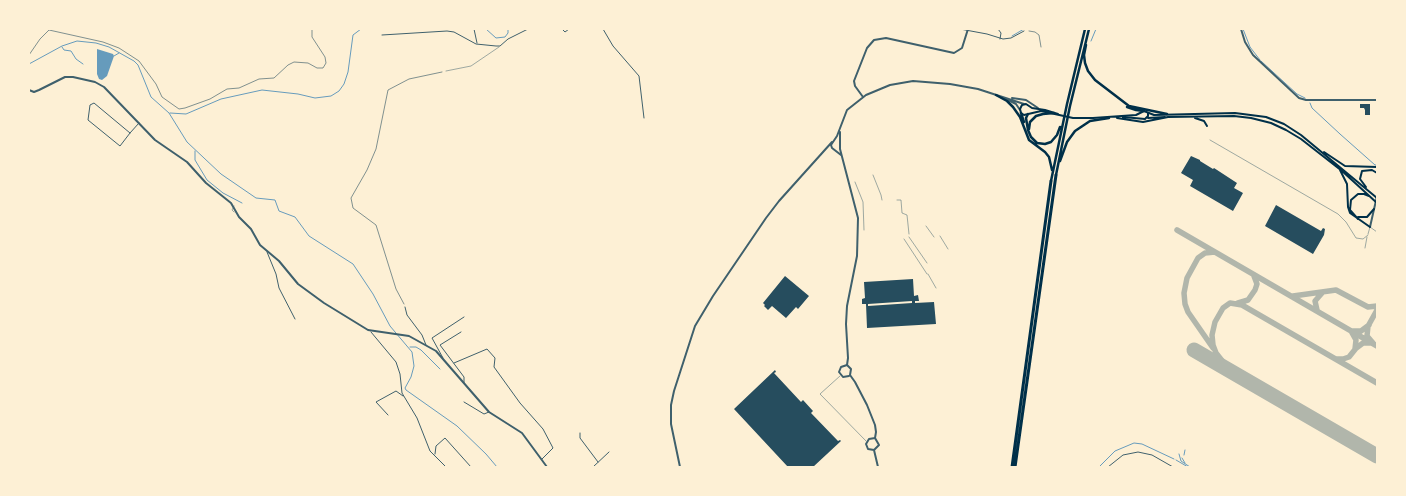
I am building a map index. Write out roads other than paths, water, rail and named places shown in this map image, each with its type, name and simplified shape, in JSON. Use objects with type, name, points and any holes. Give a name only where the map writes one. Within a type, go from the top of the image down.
[{"type":"highway","points":[[1087,29],[1084,55],[1087,69],[1094,78],[1128,108],[1145,111]]},
{"type":"highway","points":[[1013,467],[1051,181],[1063,119],[1087,29]]},
{"type":"highway","points":[[1013,467],[1056,175],[1087,29]]},
{"type":"highway","points":[[996,96],[1007,101],[1013,107],[1020,117],[1029,140],[1045,152],[1050,159],[1051,181]]},
{"type":"highway","points":[[1115,96],[1131,107],[1146,108],[1167,116]]},
{"type":"highway","points":[[1020,111],[1024,119],[1024,129]]},
{"type":"highway","points":[[1029,113],[1026,120],[1030,136],[1035,142],[1040,144],[1050,143],[1057,135],[1063,119]]},
{"type":"highway","points":[[1030,136],[1029,125],[1033,118],[1041,114],[1054,113]]},
{"type":"highway","points":[[1056,175],[1066,143],[1074,132],[1090,121],[1109,118]]},
{"type":"main road","points":[[1058,114],[1041,111],[1024,115],[1020,111],[1022,105],[1027,104],[1030,107],[1040,109],[1073,118],[1146,119],[1152,117],[1235,113],[1259,116],[1290,128],[1343,165],[1377,171]]},
{"type":"main road","points":[[1029,113],[1030,107]]},
{"type":"main road","points":[[1145,111],[1148,116],[1146,119]]},
{"type":"main road","points":[[1092,118],[1137,115],[1145,111],[1167,116],[1240,117],[1271,123],[1294,134],[1371,198]]},
{"type":"main road","points":[[1141,112],[1140,116],[1142,119]]},
{"type":"main road","points":[[1117,118],[1143,122],[1167,116]]},
{"type":"main road","points":[[1193,117],[1203,120],[1207,126]]},
{"type":"main road","points":[[1319,149],[1377,197]]},
{"type":"main road","points":[[1339,170],[1348,184],[1348,208],[1350,213],[1370,227]]},
{"type":"main road","points":[[1369,190],[1361,180],[1361,173],[1365,170],[1377,171]]},
{"type":"main road","points":[[1370,227],[1354,216],[1350,208],[1352,199],[1360,194],[1366,194],[1377,203]]},
{"type":"main road","points":[[1354,216],[1367,217],[1374,209]]},
{"type":"street","points":[[472,29],[478,44]]},
{"type":"street","points":[[382,35],[447,31],[454,32],[478,44],[500,46],[508,39],[528,29]]},
{"type":"street","points":[[562,29],[565,32],[569,29]]},
{"type":"street","points":[[603,29],[613,46],[639,76],[644,118]]},
{"type":"street","points":[[960,29],[988,34],[1000,39],[1009,39],[1024,31]]},
{"type":"street","points":[[862,97],[854,82],[870,44],[874,40],[882,38],[945,52],[956,52],[960,50],[968,29]]},
{"type":"street","points":[[998,29],[1001,33],[1000,39]]},
{"type":"street","points":[[1241,29],[1245,42],[1253,55],[1299,98],[1306,100],[1377,100]]},
{"type":"street","points":[[29,90],[34,92],[65,77],[95,82],[104,86],[157,142],[187,162],[203,180],[234,206],[239,217],[250,227],[260,245],[279,260],[300,286],[370,331],[392,356],[398,366],[400,388],[403,396],[417,418],[428,447],[445,466],[442,467]]},
{"type":"street","points":[[680,467],[671,424],[671,405],[695,326],[766,218],[833,141],[847,110],[862,97],[887,86],[907,82],[942,83],[972,88],[1025,100],[1040,109]]},
{"type":"street","points":[[972,88],[1011,101],[1017,105],[1020,111]]},
{"type":"street","points":[[1004,96],[1027,104]]},
{"type":"street","points":[[130,133],[94,103],[90,105],[88,120],[120,146],[139,123]]},
{"type":"street","points":[[840,129],[840,148],[857,211],[858,238],[856,266],[846,324],[847,365]]},
{"type":"street","points":[[833,141],[838,140],[841,144]]},
{"type":"street","points":[[832,148],[833,141]]},
{"type":"street","points":[[826,148],[832,148],[842,155]]},
{"type":"street","points":[[836,150],[840,148]]},
{"type":"street","points":[[1370,227],[1377,197]]},
{"type":"street","points":[[268,251],[267,253],[276,274],[279,288],[296,318]]},
{"type":"street","points":[[405,307],[407,315],[422,335],[426,346]]},
{"type":"street","points":[[443,358],[432,338],[464,317]]},
{"type":"street","points":[[370,331],[409,336],[436,351],[489,412],[518,430],[548,467]]},
{"type":"street","points":[[461,332],[440,345],[464,377],[464,383]]},
{"type":"street","points":[[454,363],[487,349],[495,358],[494,367],[520,403],[543,429],[553,448],[542,459]]},
{"type":"street","points":[[847,365],[851,369],[850,375],[873,419],[876,432],[875,438],[879,444],[874,450]]},
{"type":"street","points":[[847,365],[840,368],[839,372],[846,377],[850,375]]},
{"type":"street","points":[[388,415],[376,402],[396,391],[403,396]]},
{"type":"street","points":[[464,402],[484,414],[489,412]]},
{"type":"street","points":[[580,433],[580,438],[598,462]]},
{"type":"street","points":[[434,455],[436,446],[445,438],[471,467]]},
{"type":"street","points":[[874,450],[868,448],[866,442],[870,438],[875,438]]},
{"type":"street","points":[[874,450],[878,467]]},
{"type":"street","points":[[592,467],[609,452]]},
{"type":"street","points":[[1108,467],[1123,455],[1140,452],[1156,457],[1173,467]]},
{"type":"lane","points":[[446,71],[471,66],[500,46]]},
{"type":"lane","points":[[1210,140],[1338,214],[1356,238],[1363,239],[1368,235]]},
{"type":"lane","points":[[873,175],[882,200]]},
{"type":"lane","points":[[855,182],[863,202],[864,230]]},
{"type":"lane","points":[[896,200],[902,201],[902,213],[907,215],[909,234]]},
{"type":"lane","points":[[926,226],[934,237]]},
{"type":"lane","points":[[1365,248],[1370,227],[1377,232]]},
{"type":"lane","points":[[940,236],[948,249]]},
{"type":"lane","points":[[909,237],[927,263]]},
{"type":"lane","points":[[904,239],[936,288]]},
{"type":"lane","points":[[841,375],[820,394],[866,442]]},
{"type":"water","points":[[97,49],[114,56],[107,76],[102,80],[99,79],[97,74]]},
{"type":"waterway","points":[[170,113],[186,114],[221,99],[262,90],[315,98],[331,96],[339,91],[344,84],[348,72],[353,35],[361,29]]},
{"type":"waterway","points":[[486,29],[496,38],[505,37],[508,29]]},
{"type":"waterway","points":[[1012,36],[1024,29]]},
{"type":"waterway","points":[[1091,41],[1096,29]]},
{"type":"waterway","points":[[1243,29],[1250,47],[1260,60]]},
{"type":"waterway","points":[[29,64],[62,46],[77,41],[96,43],[109,47],[134,61],[138,65],[151,97],[169,113],[187,142],[221,174],[256,198],[275,200],[279,211],[295,217],[309,236],[353,264],[373,294],[390,326],[412,352],[414,366],[405,388],[406,390],[457,426],[497,467]]},
{"type":"waterway","points":[[62,47],[64,50],[71,51],[76,59],[83,64]]},
{"type":"waterway","points":[[114,56],[119,53]]},
{"type":"waterway","points":[[1261,61],[1297,94],[1305,98]]},
{"type":"waterway","points":[[1310,103],[1312,108],[1340,134]]},
{"type":"waterway","points":[[1340,134],[1377,165]]},
{"type":"waterway","points":[[195,151],[195,160],[207,180],[223,193],[242,203]]},
{"type":"waterway","points":[[410,347],[416,347],[421,350],[440,369]]},
{"type":"waterway","points":[[1099,467],[1115,451],[1134,443],[1142,444],[1174,459]]},
{"type":"waterway","points":[[1184,455],[1185,450]]},
{"type":"waterway","points":[[1179,454],[1181,461],[1190,467]]},
{"type":"waterway","points":[[1182,458],[1185,463]]},
{"type":"waterway","points":[[1176,460],[1188,467]]}]
